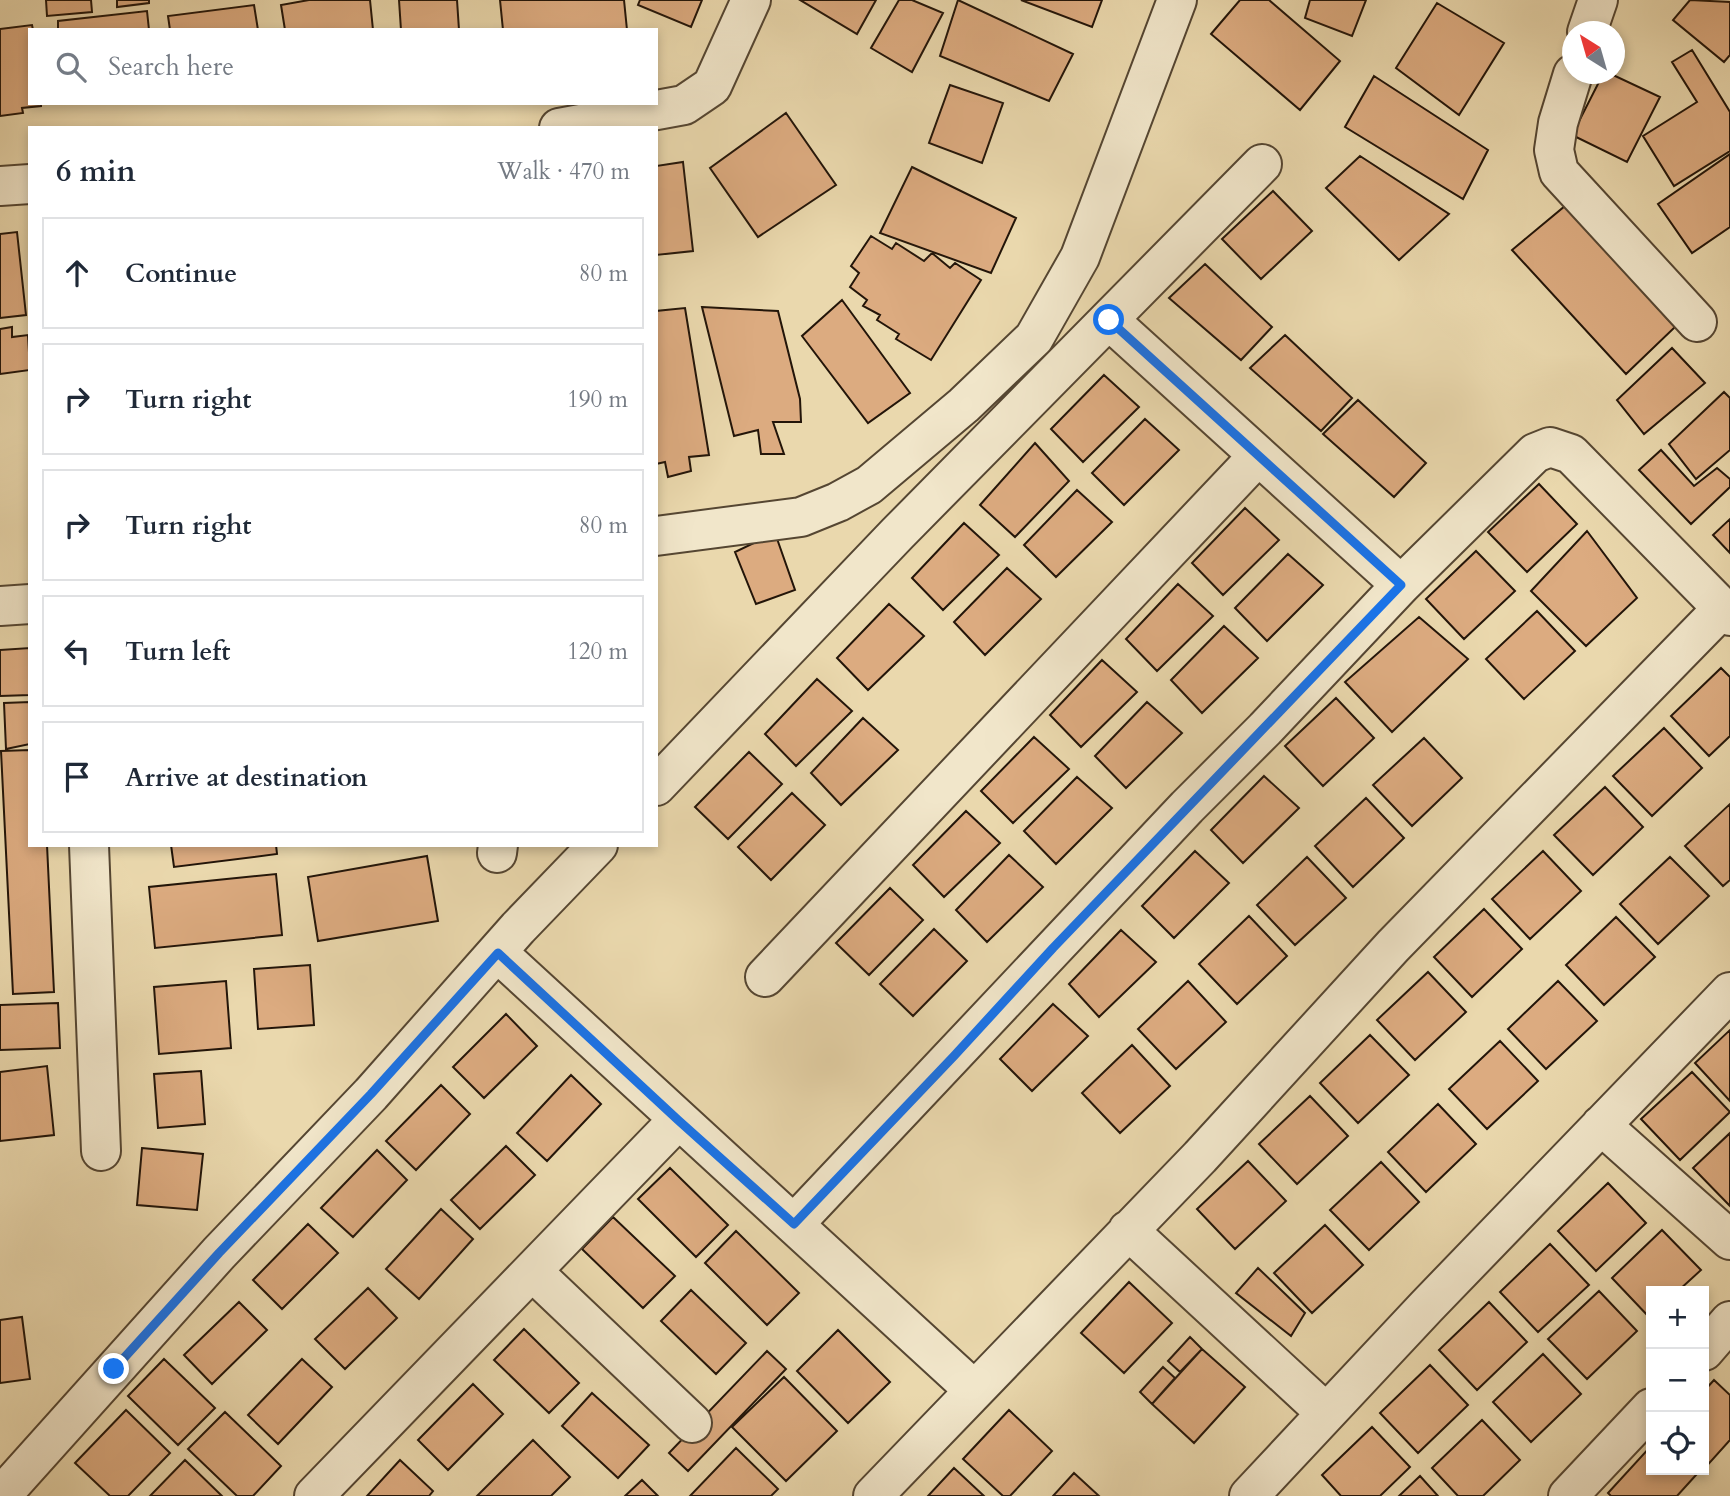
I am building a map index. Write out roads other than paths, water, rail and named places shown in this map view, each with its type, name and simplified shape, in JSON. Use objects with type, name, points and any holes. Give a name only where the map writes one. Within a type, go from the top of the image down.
[{"type":"street","points":[[569,126],[684,104],[712,86],[751,0]]},
{"type":"street","points":[[658,536],[801,517],[838,502],[869,485],[964,405],[1034,338],[1080,257],[1177,0]]},
{"type":"street","points":[[1591,21],[1598,0]]},
{"type":"street","points":[[1570,84],[1558,122],[1554,149],[1559,172],[1697,322]]},
{"type":"street","points":[[658,784],[897,534],[1262,164]]},
{"type":"street","points":[[0,186],[28,184]]},
{"type":"street","points":[[1109,320],[1401,585]]},
{"type":"street","points":[[794,1224],[1072,928],[1401,585],[1535,453],[1550,447],[1571,454],[1726,612],[1393,946],[1200,1157],[873,1496]]},
{"type":"street","points":[[765,977],[1258,456]]},
{"type":"street","points":[[0,606],[28,604]]},
{"type":"street","points":[[89,847],[102,1151]]},
{"type":"street","points":[[16,1491],[202,1272],[371,1094],[518,928],[596,847]]},
{"type":"street","points":[[498,953],[974,1390]]},
{"type":"street","points":[[1249,1496],[1730,992]]},
{"type":"street","points":[[314,1496],[678,1120]]},
{"type":"street","points":[[1601,1125],[1730,1240]]},
{"type":"street","points":[[1128,1230],[1326,1413]]},
{"type":"street","points":[[532,1271],[692,1423]]},
{"type":"street","points":[[1706,1349],[1730,1321]]},
{"type":"street","points":[[1568,1496],[1647,1412]]}]
